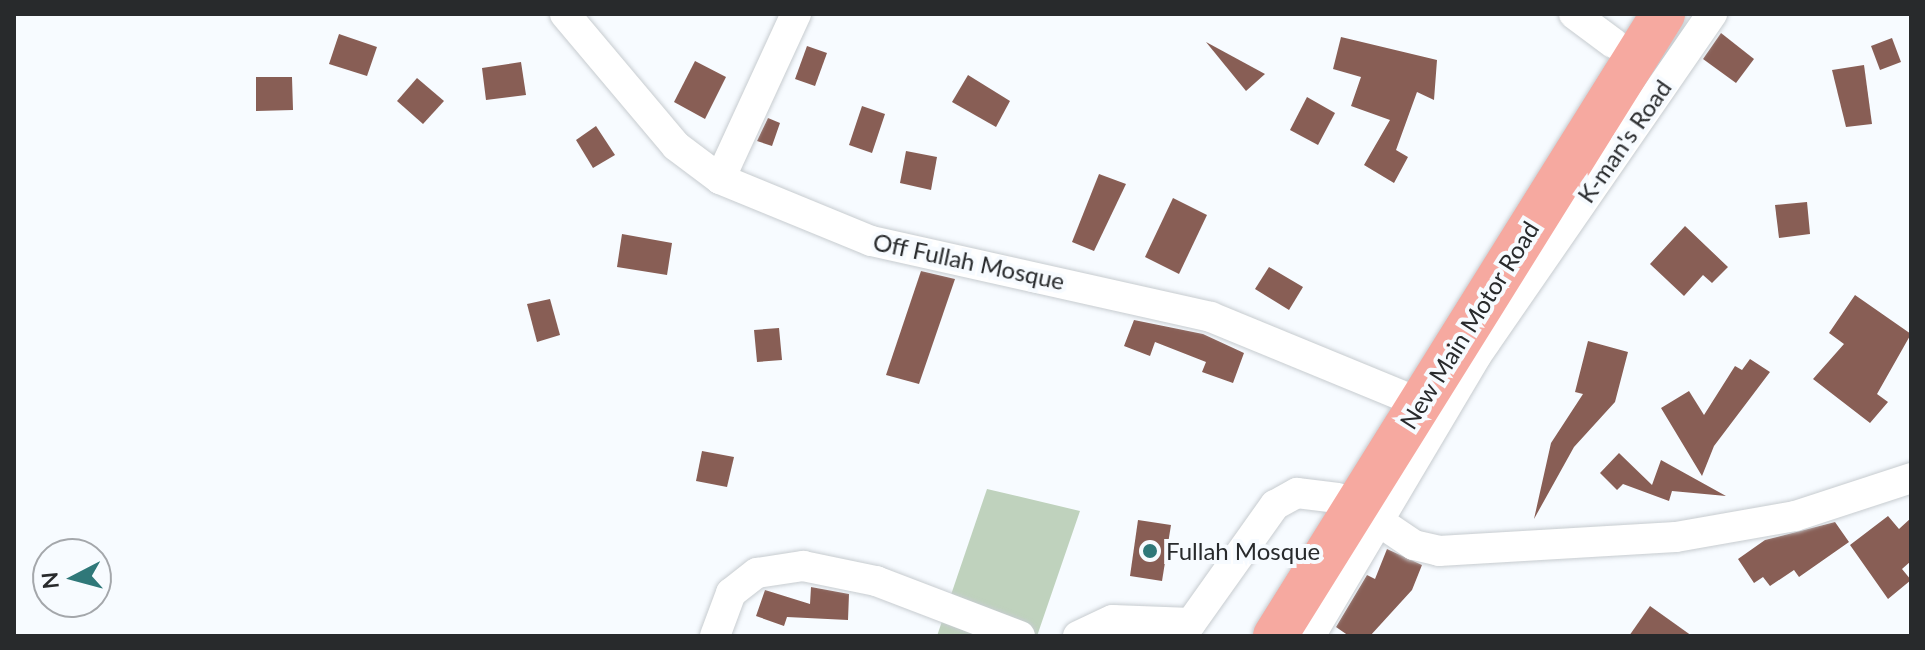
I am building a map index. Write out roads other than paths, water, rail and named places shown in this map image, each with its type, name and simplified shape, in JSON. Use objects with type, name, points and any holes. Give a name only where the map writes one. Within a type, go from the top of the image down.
[{"type":"highway","name":"New Main Motor Road","points":[[1251,636],[1359,509],[1400,395],[1663,14]]},
{"type":"highway","name":"New Main Motor Road","points":[[1275,636],[1513,278],[1635,51]]},
{"type":"street","name":"Off Fullah Mosque","points":[[565,14],[585,28],[676,146],[720,179],[871,241],[1211,317],[1400,395]]},
{"type":"street","points":[[720,179],[796,14]]},
{"type":"street","points":[[1574,14],[1635,51]]},
{"type":"street","name":"K-man's Road","points":[[1635,51],[1712,14]]},
{"type":"street","points":[[1078,636],[1113,620],[1191,623],[1275,505],[1297,493],[1359,509],[1414,545],[1439,551],[1676,537],[1795,516],[1911,478]]},
{"type":"street","points":[[1310,636],[1359,509]]},
{"type":"street","points":[[715,636],[731,593],[757,573],[803,566],[876,581],[1020,636]]},
{"type":"place","name":"Fullah Mosque","points":[[1150,551]]}]
